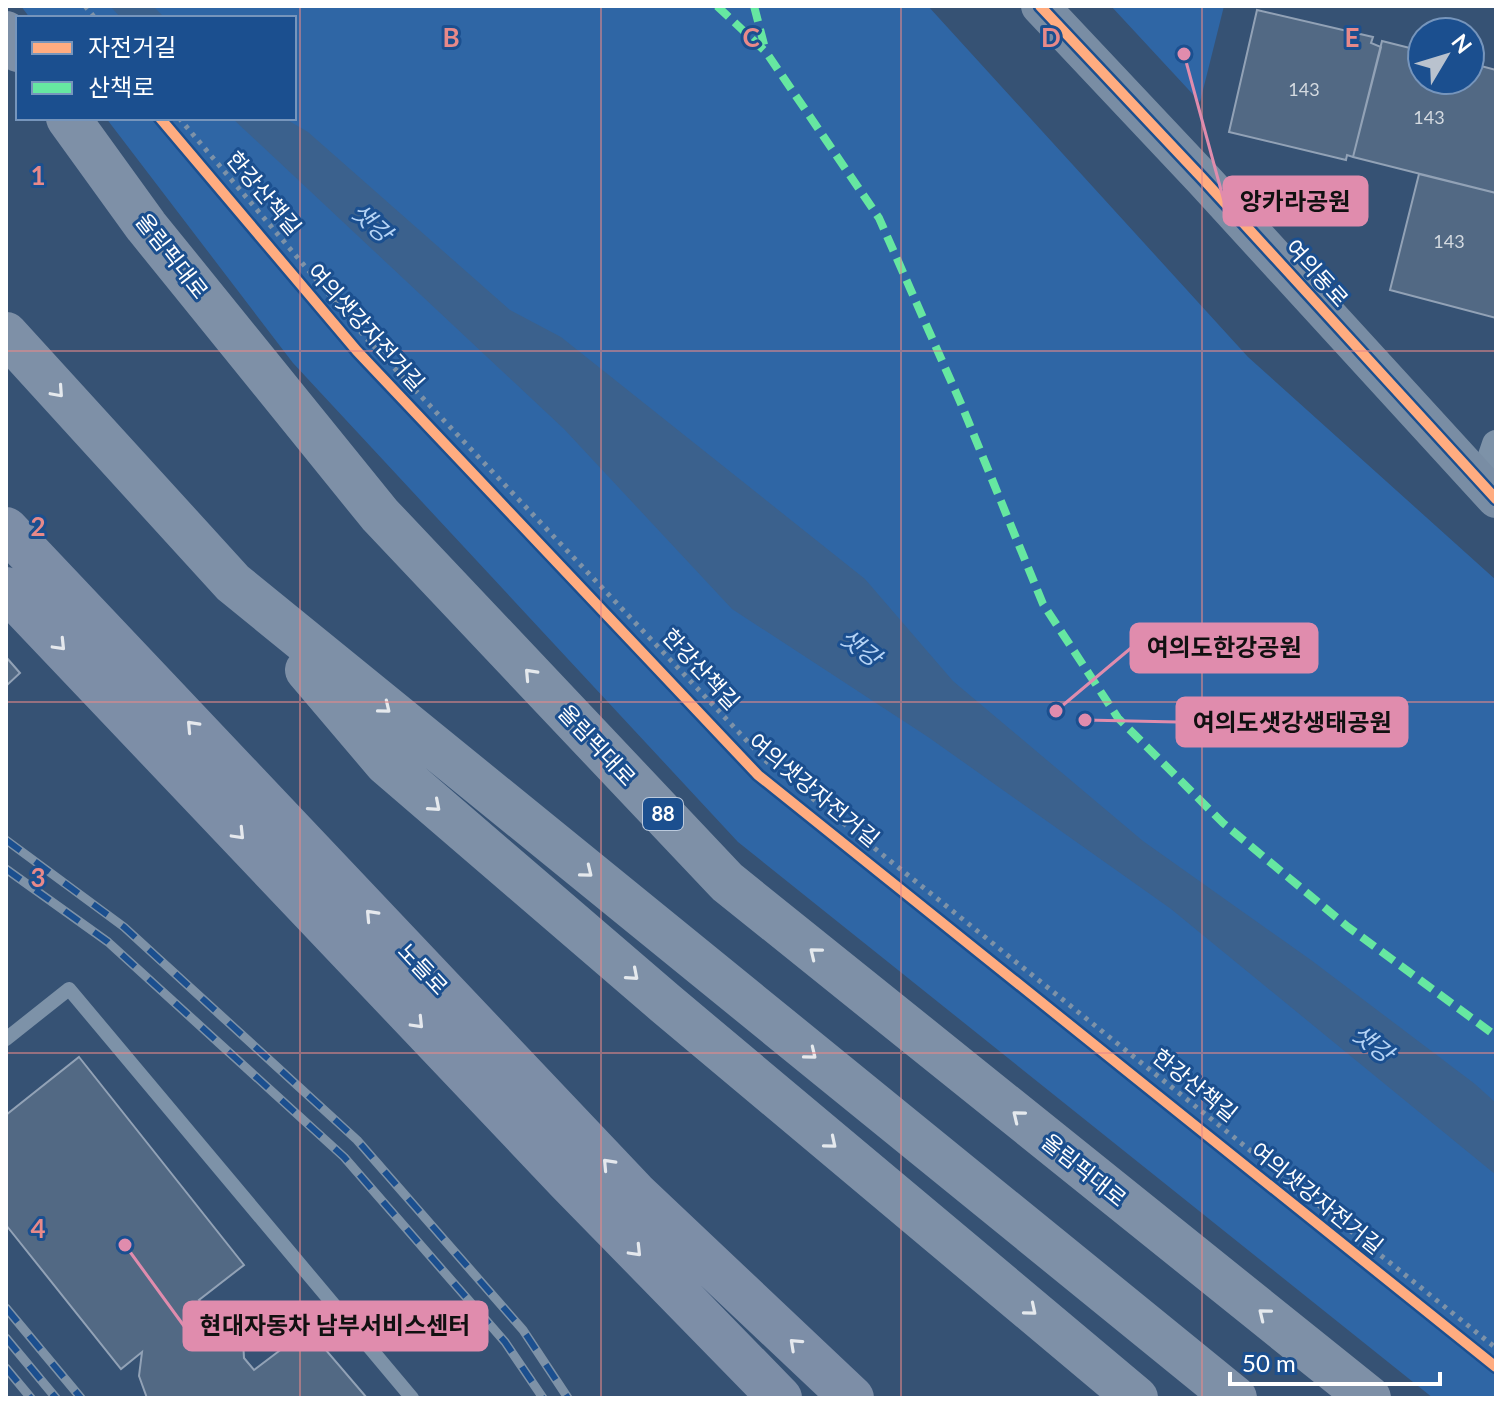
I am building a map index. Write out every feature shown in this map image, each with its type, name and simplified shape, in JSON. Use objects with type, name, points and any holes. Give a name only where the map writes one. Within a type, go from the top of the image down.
[{"type":"highway","name":"올림픽대로","points":[[69,120],[146,226],[380,515],[727,882],[1369,1398]]},
{"type":"highway","points":[[6,334],[233,583],[386,763],[665,1003],[1136,1398]]},
{"type":"highway","points":[[233,583],[1235,1398]]},
{"type":"main road","name":"여의동로","points":[[1040,6],[1489,492]]},
{"type":"main road","name":"노들로","points":[[6,529],[635,1193],[852,1398]]},
{"type":"main road","name":"노들로","points":[[6,589],[569,1182],[780,1398]]},
{"type":"street","points":[[1489,492],[1496,444]]},
{"type":"lane","points":[[6,1039],[69,989],[412,1398]]},
{"type":"shaded area","points":[[21,6],[928,6],[1248,357],[1496,580],[1496,1398],[1433,1398],[738,842],[293,363],[108,120],[296,120],[296,16],[28,16]]},
{"type":"shaded area","points":[[1111,6],[1224,6],[1200,102]]},
{"type":"water","points":[[110,6],[153,6],[163,16],[119,16]]},
{"type":"water","name":"샛강","points":[[234,120],[287,120],[308,132],[510,310],[561,337],[865,579],[953,681],[1143,841],[1311,960],[1475,1084],[1496,1103],[1496,1175],[1171,909],[928,737],[732,609],[564,429]]},
{"type":"building","points":[[1257,10],[1373,37],[1371,43],[1381,47],[1353,157],[1347,155],[1346,160],[1229,132]]},
{"type":"building","points":[[1382,41],[1406,47],[1406,96],[1486,96],[1486,67],[1496,70],[1496,193],[1353,157]]},
{"type":"building","points":[[1419,174],[1496,193],[1496,318],[1390,290]]},
{"type":"building","points":[[6,657],[20,673],[6,686]]},
{"type":"building","points":[[79,1057],[244,1265],[199,1300],[209,1313],[224,1317],[234,1327],[243,1340],[244,1358],[254,1370],[308,1329],[367,1398],[147,1398],[139,1376],[142,1352],[121,1369],[6,1225],[6,1115]]},
{"type":"railway","points":[[6,840],[124,927],[357,1140],[523,1330],[568,1398]]},
{"type":"railway","points":[[6,869],[108,942],[344,1157],[505,1342],[543,1398]]},
{"type":"railway","points":[[6,1308],[81,1398]]},
{"type":"railway","points":[[6,1338],[56,1398]]},
{"type":"railway","points":[[6,1368],[31,1398]]},
{"type":"marked path","points":[[717,6],[766,52],[879,218],[962,406],[1043,604],[1118,718],[1223,823],[1348,927],[1496,1036]]},
{"type":"marked path","points":[[754,6],[766,52]]},
{"type":"cycle path","points":[[1040,6],[1496,499]]},
{"type":"cycle path","name":"여의샛강자전거길","points":[[162,120],[357,351],[758,775],[1496,1367]]},
{"type":"place","name":"앙카라공원","points":[[1184,54]]},
{"type":"place","name":"여의도한강공원","points":[[1056,711]]},
{"type":"place","name":"여의도샛강생태공원","points":[[1085,720]]},
{"type":"place","name":"현대자동차 남부서비스센터","points":[[125,1245]]}]
